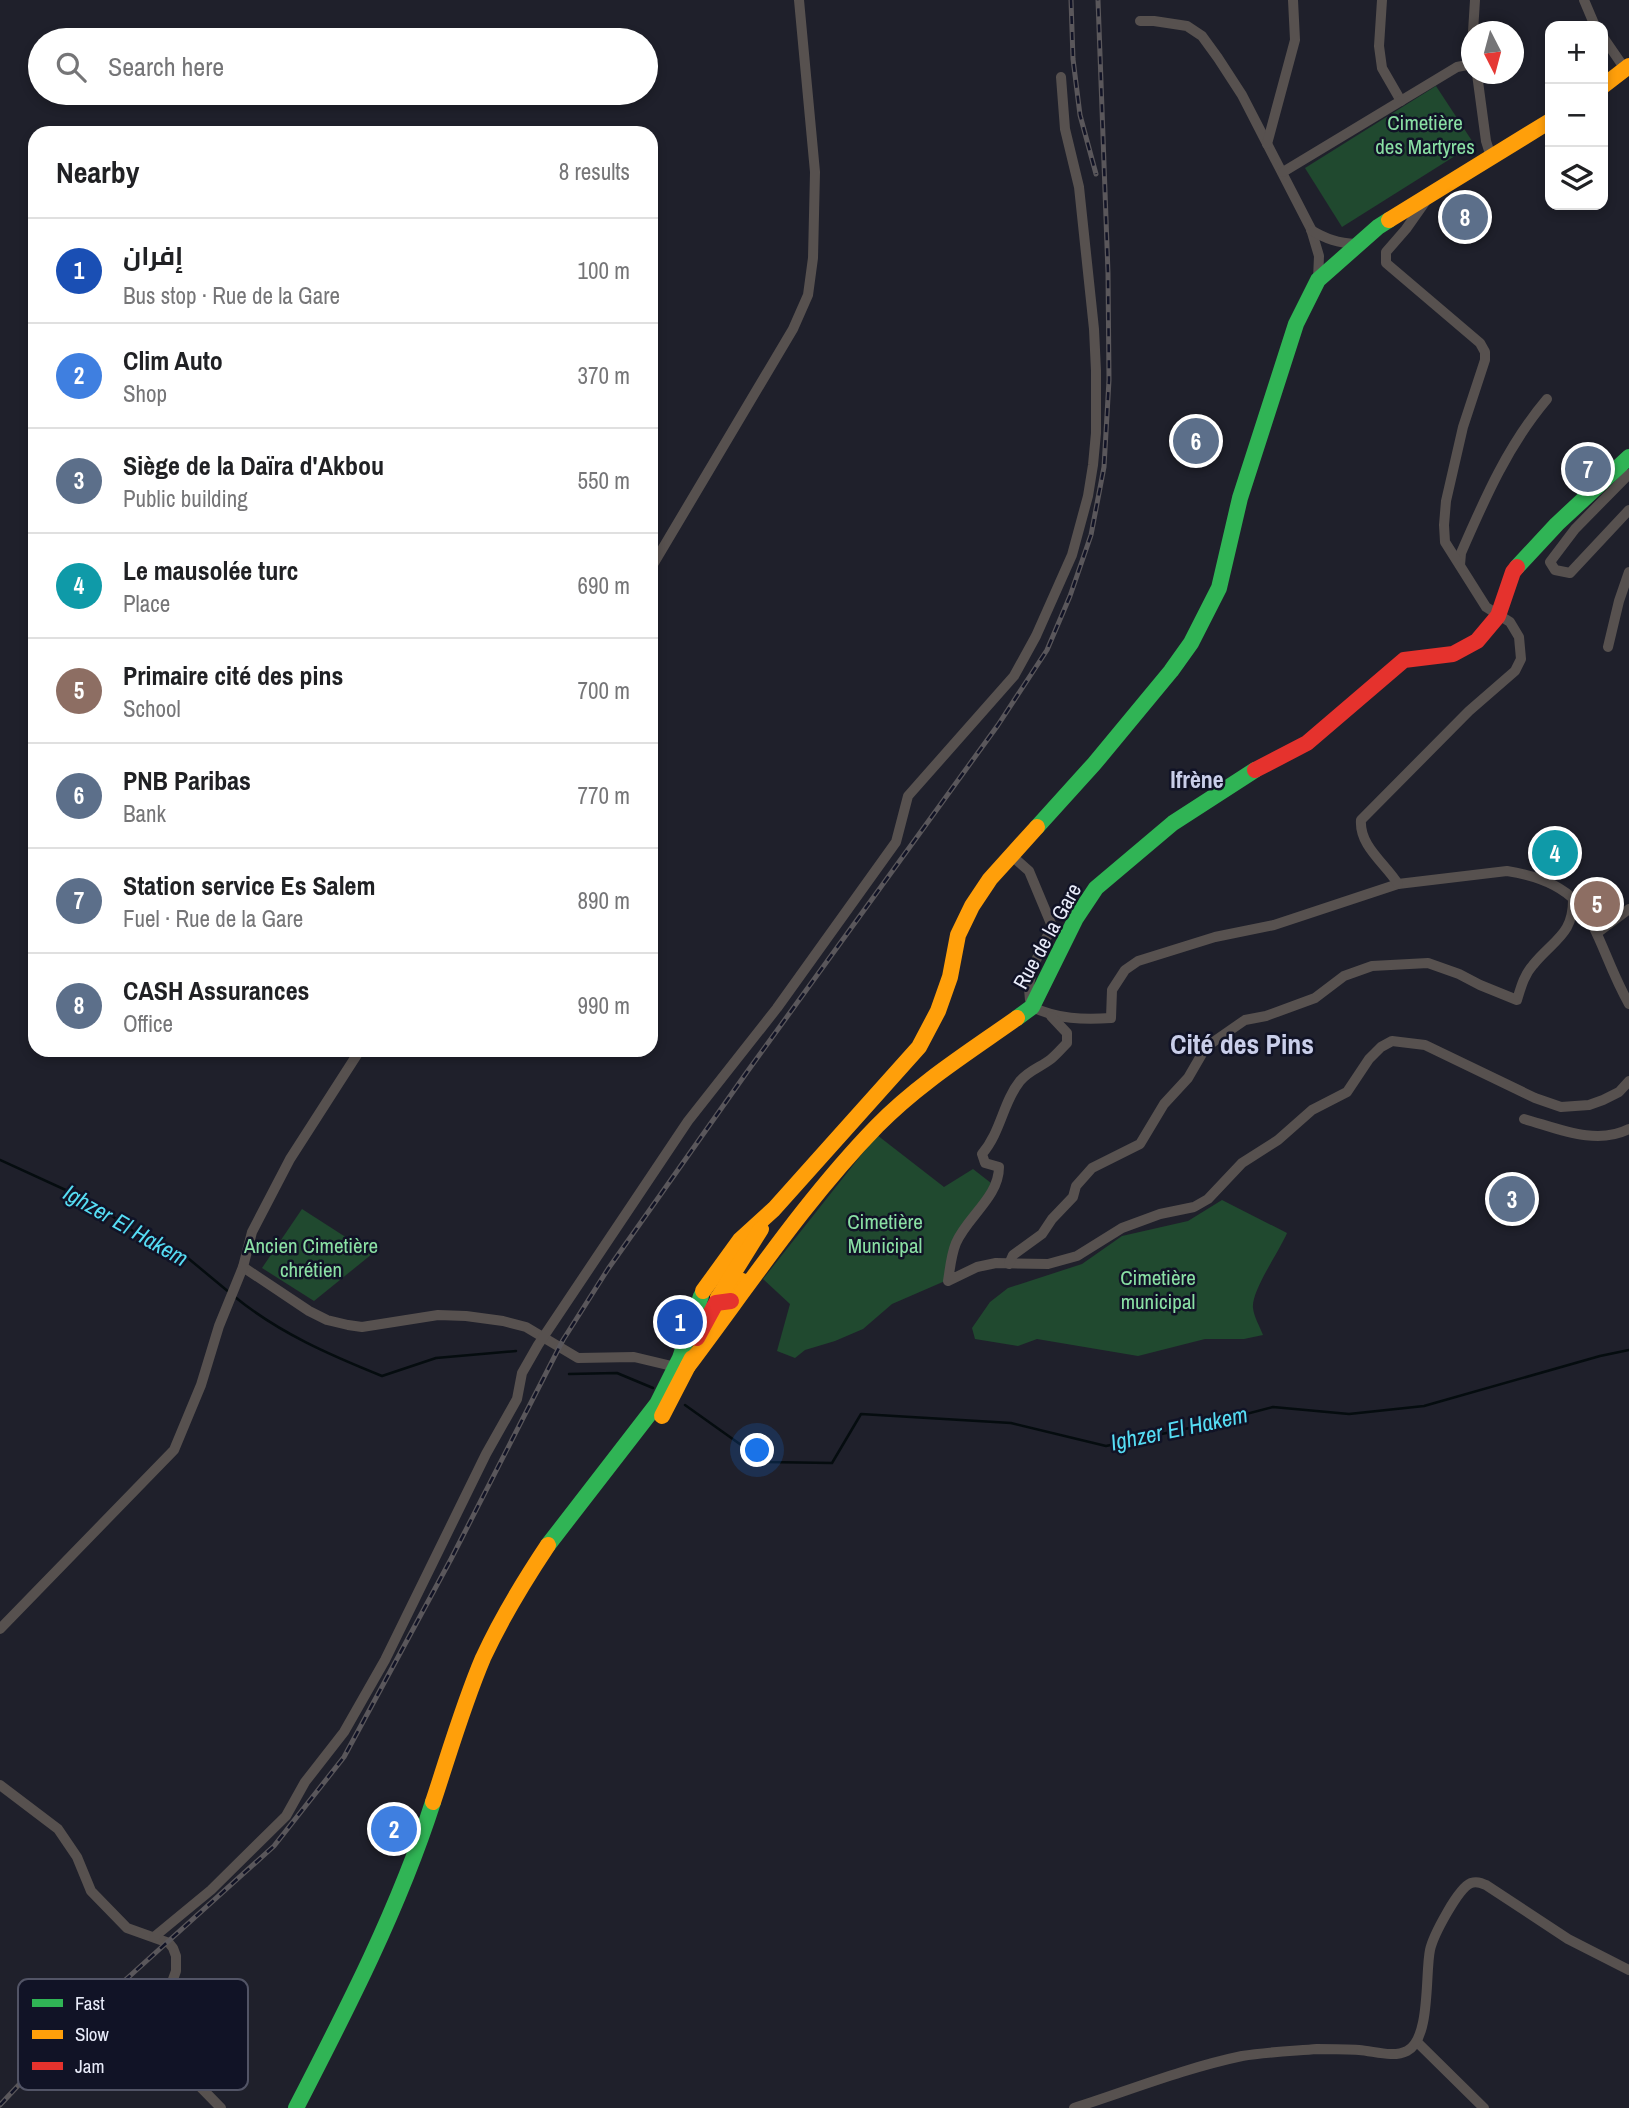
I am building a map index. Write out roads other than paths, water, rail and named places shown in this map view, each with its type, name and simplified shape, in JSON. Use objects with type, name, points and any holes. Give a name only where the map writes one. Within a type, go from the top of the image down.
[{"type":"main road","points":[[1606,84],[1627,67]]},
{"type":"main road","points":[[309,2108],[366,1992],[417,1875],[485,1681],[534,1585],[576,1524],[654,1428],[678,1372],[702,1294],[740,1240],[774,1209],[919,1047],[938,1011],[950,977],[958,935],[972,906],[990,879],[1086,773],[1171,671],[1206,617],[1219,588],[1240,498],[1296,324],[1318,280],[1378,226],[1545,124]]},
{"type":"main road","name":"Rue de la Gare","points":[[714,1322],[767,1262],[832,1176],[877,1126],[918,1088],[1032,1007],[1076,918],[1096,888],[1173,823],[1237,780],[1307,743],[1404,660],[1453,654],[1477,641],[1498,616],[1513,572],[1557,524],[1629,457]]},
{"type":"main road","points":[[678,1372],[714,1322],[717,1301],[730,1274],[774,1209]]},
{"type":"main road","points":[[717,1301],[740,1284],[773,1243],[794,1225]]},
{"type":"main road","points":[[702,1294],[707,1289],[714,1289],[717,1301]]},
{"type":"main road","points":[[717,1301],[727,1302],[739,1296]]},
{"type":"main road","points":[[296,2108],[350,2003],[404,1880],[431,1809],[470,1690],[506,1615],[530,1572],[556,1534],[631,1440],[662,1406]]},
{"type":"street","points":[[658,556],[793,329],[808,295],[813,258],[815,172],[799,0]]},
{"type":"street","points":[[1267,144],[1295,40],[1293,0]]},
{"type":"street","points":[[1382,0],[1379,46],[1382,68],[1401,101]]},
{"type":"street","points":[[1474,21],[1475,0]]},
{"type":"street","points":[[1584,0],[1593,21]]},
{"type":"street","points":[[1140,21],[1187,26],[1202,36],[1242,95],[1311,229],[1319,256],[1318,280]]},
{"type":"street","points":[[1608,43],[1627,67]]},
{"type":"street","points":[[1283,172],[1461,66]]},
{"type":"street","points":[[154,1937],[211,1890],[286,1816],[305,1782],[344,1732],[385,1660],[486,1454],[517,1399],[522,1373],[544,1337],[688,1121],[777,1008],[896,842],[908,796],[1014,676],[1036,636],[1072,555],[1082,522],[1096,433],[1094,329],[1079,187],[1065,129],[1061,77]]},
{"type":"street","points":[[1478,84],[1486,141],[1491,157]]},
{"type":"street","points":[[1398,884],[1390,870],[1363,839],[1361,820],[1469,711],[1515,671],[1521,659],[1519,637],[1510,622],[1486,607],[1445,542],[1446,501],[1463,427],[1485,360],[1485,352],[1480,343],[1386,263],[1384,257],[1431,194]]},
{"type":"street","points":[[1311,229],[1325,239],[1356,244]]},
{"type":"street","points":[[1460,566],[1461,554],[1491,484],[1525,425],[1547,398]]},
{"type":"street","points":[[1629,474],[1562,544],[1550,562],[1555,570],[1570,573],[1629,510]]},
{"type":"street","points":[[1608,647],[1629,572]]},
{"type":"street","points":[[1012,856],[1029,871],[1052,926],[1028,981],[1027,993],[1032,1007],[1051,1016],[1086,1020],[1111,1018],[1112,990],[1125,970],[1138,961],[1215,937],[1273,925],[1398,884],[1507,871],[1522,873],[1552,884],[1573,896],[1597,933],[1629,1004]]},
{"type":"street","points":[[1009,1264],[1013,1255],[1042,1234],[1073,1197],[1076,1186],[1092,1168],[1140,1144],[1164,1104],[1188,1078],[1206,1047],[1221,1035],[1245,1020],[1266,1016],[1315,998],[1344,976],[1372,966],[1428,963],[1517,1000],[1522,981],[1531,967],[1545,951],[1559,941],[1569,927],[1573,896]]},
{"type":"street","points":[[1597,933],[1629,909]]},
{"type":"street","points":[[1051,1016],[1067,1033],[1067,1043],[1051,1059],[1019,1081],[1008,1101],[991,1144],[982,1154],[985,1163],[999,1167],[999,1177],[956,1243],[948,1281],[977,1267],[996,1263],[1048,1264],[1077,1256],[1122,1228],[1160,1214],[1194,1207],[1208,1199],[1242,1163],[1278,1140],[1312,1110],[1347,1092],[1369,1059],[1392,1041],[1425,1045],[1535,1098],[1561,1107],[1603,1100],[1619,1092],[1629,1080]]},
{"type":"street","points":[[0,1629],[174,1450],[201,1385],[219,1326],[243,1268],[252,1232],[290,1159],[356,1057]]},
{"type":"street","points":[[1524,1119],[1587,1136],[1612,1136],[1629,1129]]},
{"type":"street","points":[[243,1268],[327,1320],[362,1327],[438,1315],[503,1321],[526,1327],[578,1358],[634,1357],[655,1360],[678,1372]]},
{"type":"street","points":[[0,1785],[58,1829],[77,1857],[91,1892],[127,1927],[169,1942],[176,1956],[173,1979]]},
{"type":"street","points":[[1074,2108],[1182,2071],[1245,2056],[1318,2049],[1391,2054],[1407,2051],[1417,2042],[1426,2006],[1431,1946],[1457,1896],[1468,1884],[1476,1881],[1568,1939],[1629,1970]]},
{"type":"street","points":[[1417,2042],[1484,2108]]},
{"type":"street","points":[[203,2090],[221,2108]]},
{"type":"waterway","name":"Ighzer El Hakem","points":[[0,1160],[94,1203],[144,1239],[183,1254],[230,1293]]},
{"type":"waterway","name":"Ighzer El Hakem","points":[[235,1297],[287,1332],[382,1376],[436,1358],[516,1351]]},
{"type":"waterway","name":"Ighzer El Hakem","points":[[685,1405],[765,1462],[832,1463],[861,1414],[1011,1423],[1106,1446],[1273,1407],[1349,1414],[1424,1406],[1629,1350]]},
{"type":"waterway","name":"Ighzer El Hakem","points":[[569,1374],[617,1373],[653,1388]]},
{"type":"railway","points":[[1071,0],[1073,59],[1080,115],[1096,174]]},
{"type":"railway","points":[[126,1979],[274,1846],[344,1757],[451,1559],[563,1340],[608,1269],[998,725],[1047,650],[1070,596],[1091,535],[1104,467],[1109,380],[1108,273],[1098,0]]},
{"type":"railway","points":[[0,2105],[18,2086]]},
{"type":"place","name":"CASH Assurances","points":[[1465,217]]},
{"type":"place","name":"PNB Paribas","points":[[1196,441]]},
{"type":"place","name":"Station service Es Salem","points":[[1588,469]]},
{"type":"place","name":"Le mausolée turc","points":[[1555,853]]},
{"type":"place","name":"Primaire cité des pins","points":[[1597,904]]},
{"type":"place","name":"Siège de la Daïra d'Akbou","points":[[1512,1199]]},
{"type":"place","name":"إفران","points":[[680,1322]]},
{"type":"place","name":"Clim Auto","points":[[394,1829]]},
{"type":"district","name":"Ifrène","points":[[1197,779]]},
{"type":"district","name":"Cité des Pins","points":[[1242,1044]]},
{"type":"park label","name":"Cimetière des Martyres","points":[[1425,134]]},
{"type":"park label","name":"Cimetière Municipal","points":[[885,1233]]},
{"type":"park label","name":"Ancien Cimetière chrétien","points":[[311,1257]]},
{"type":"park label","name":"Cimetière municipal","points":[[1158,1289]]}]
